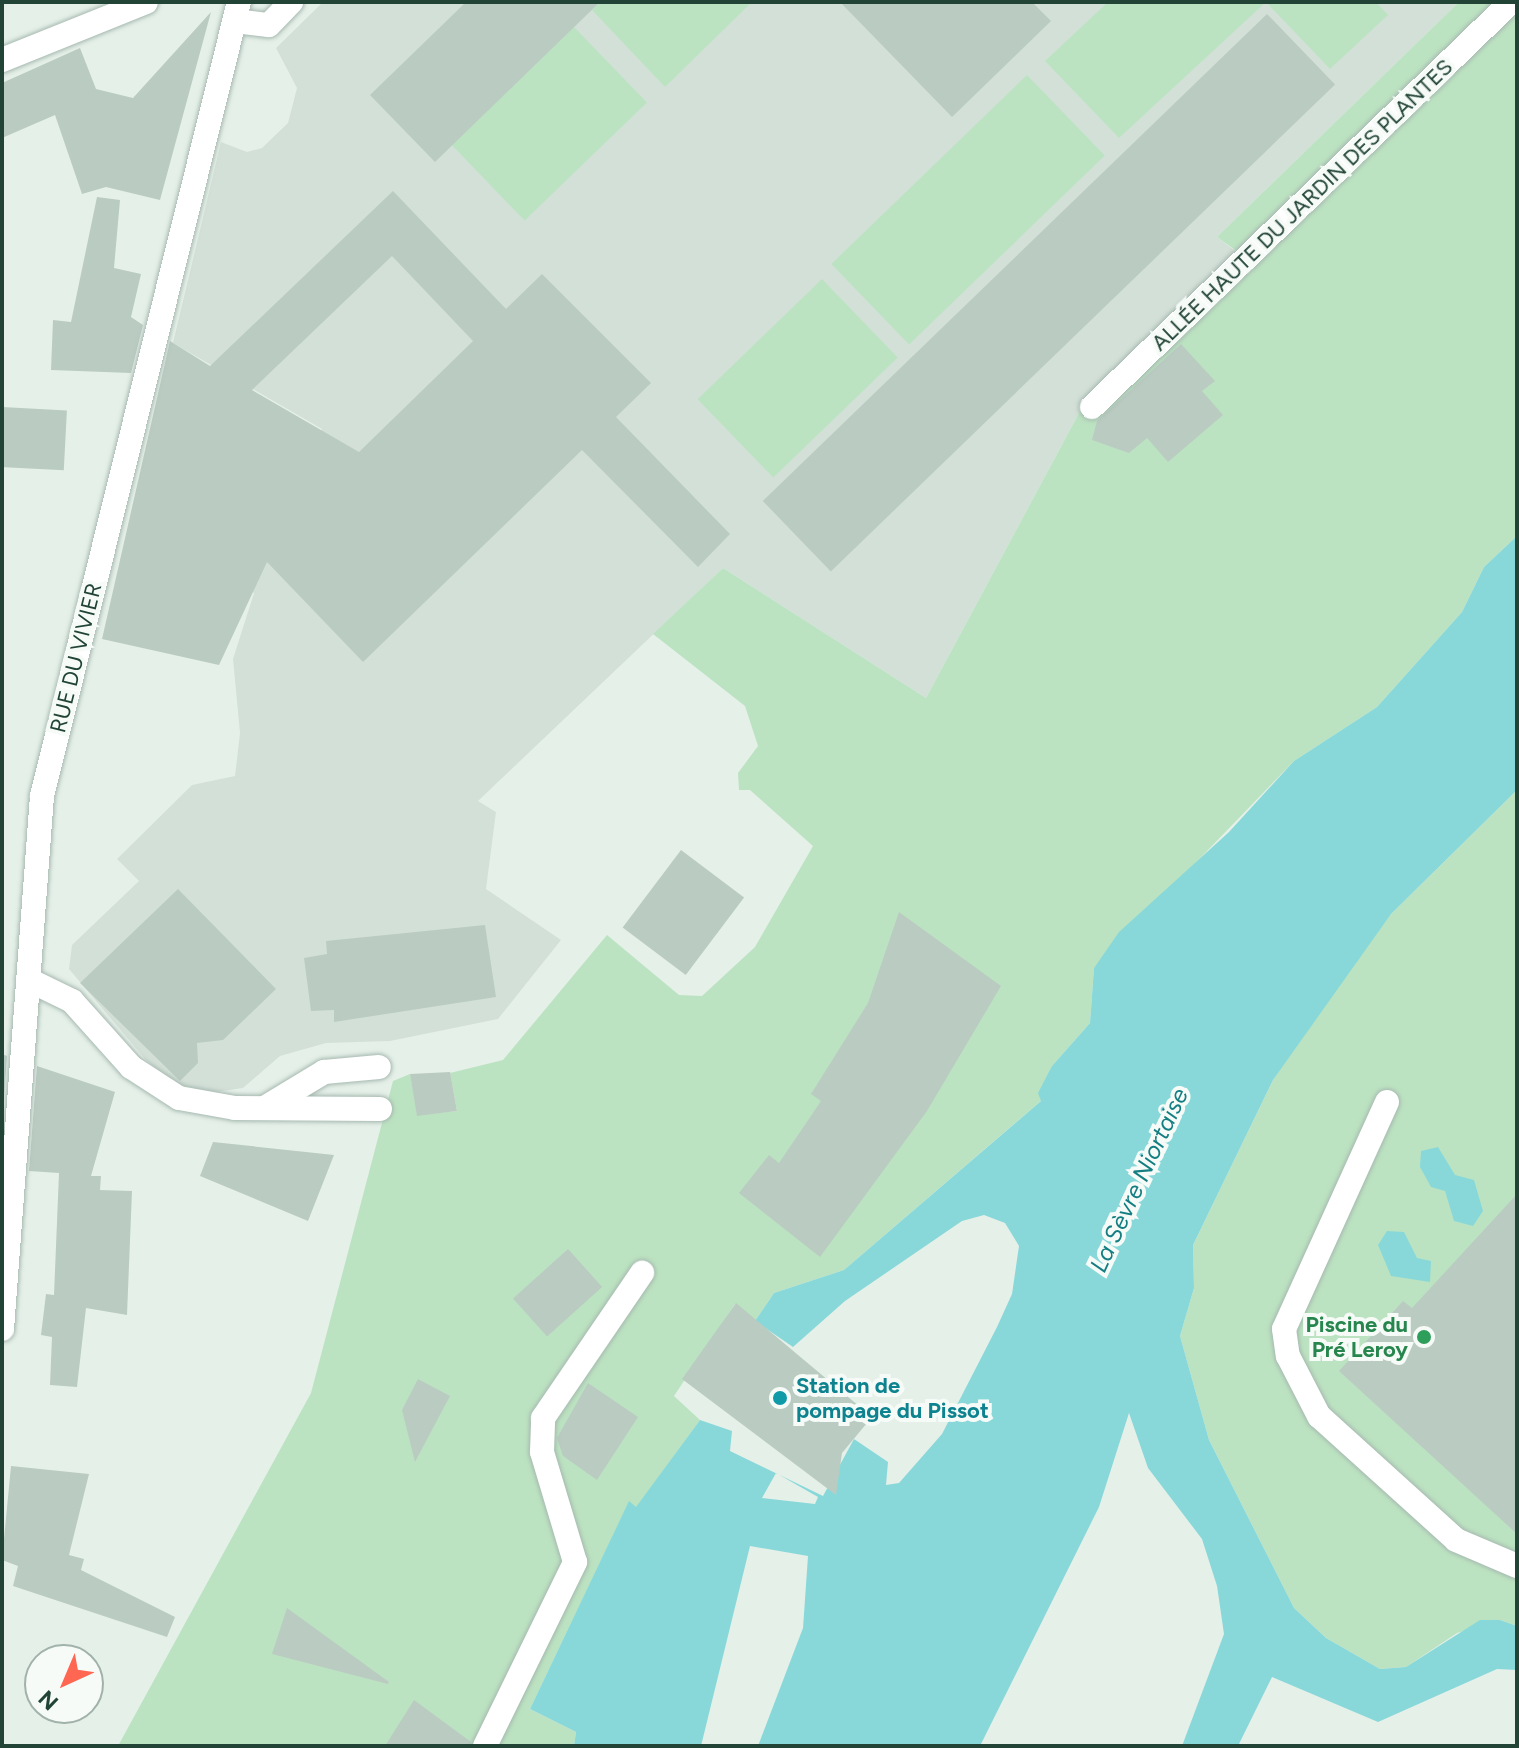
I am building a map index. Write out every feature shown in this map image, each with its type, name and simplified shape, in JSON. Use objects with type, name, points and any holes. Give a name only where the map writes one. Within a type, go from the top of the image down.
[{"type":"street","points":[[2,60],[146,2]]},
{"type":"street","points":[[237,12],[269,25],[291,2]]},
{"type":"street","name":"ALLÉE HAUTE DU JARDIN DES PLANTES","points":[[1092,407],[1511,2]]},
{"type":"street","name":"RUE DU VIVIER","points":[[2,1329],[42,796],[237,12]]},
{"type":"street","points":[[29,980],[72,1001],[157,1087],[196,1104],[380,1109]]},
{"type":"street","points":[[266,1107],[324,1072],[379,1067]]},
{"type":"street","points":[[1387,1102],[1284,1329],[1288,1356],[1319,1416],[1456,1540],[1517,1566]]},
{"type":"street","points":[[485,1746],[575,1562],[542,1452],[543,1418],[642,1273]]},
{"type":"shaded area","points":[[323,2],[1459,2],[1217,237],[1238,253],[1086,400],[926,698],[723,568],[478,801],[496,812],[486,889],[561,940],[498,1019],[390,1041],[326,1043],[280,1056],[243,1088],[215,1092],[177,1085],[146,1060],[69,969],[72,945],[139,881],[117,859],[192,785],[235,776],[240,733],[233,659],[254,593],[237,580],[322,429],[173,343],[221,142],[247,152],[262,148],[288,123],[297,88],[276,48]]},
{"type":"green space","points":[[600,2],[752,2],[665,87],[592,10]]},
{"type":"green space","points":[[1108,2],[1266,2],[1119,138],[1045,61]]},
{"type":"green space","points":[[1266,2],[1376,2],[1388,15],[1330,69]]},
{"type":"green space","points":[[1459,2],[1517,2],[1517,536],[1484,567],[1462,612],[1377,707],[1294,761],[1094,968],[1090,1023],[1052,1066],[1042,1100],[844,1270],[774,1293],[755,1321],[735,1304],[674,1396],[700,1420],[636,1508],[629,1502],[530,1709],[576,1732],[574,1746],[118,1746],[311,1393],[393,1081],[410,1074],[418,1115],[457,1111],[450,1073],[503,1060],[607,935],[679,995],[702,996],[755,947],[813,846],[750,790],[739,790],[738,773],[758,746],[745,706],[653,634],[723,568],[926,698],[1086,400],[1238,252],[1217,237]]},
{"type":"green space","points":[[574,27],[647,103],[525,221],[452,145]]},
{"type":"green space","points":[[1027,75],[1105,156],[909,345],[831,264]]},
{"type":"green space","points":[[822,279],[898,357],[773,478],[698,399]]},
{"type":"green space","points":[[1517,790],[1517,1626],[1500,1620],[1457,1633],[1406,1667],[1380,1669],[1326,1638],[1294,1608],[1209,1440],[1180,1336],[1194,1288],[1193,1245],[1273,1080],[1321,1006],[1391,914]]},
{"type":"water","name":"La Sèvre Niortaise","points":[[1517,536],[1517,790],[1391,914],[1273,1080],[1193,1245],[1194,1288],[1180,1336],[1209,1440],[1294,1608],[1326,1638],[1380,1669],[1406,1667],[1480,1620],[1500,1620],[1517,1626],[1517,1670],[1497,1669],[1378,1722],[1272,1677],[1238,1746],[1182,1746],[1224,1634],[1217,1586],[1202,1539],[1148,1468],[1129,1413],[1099,1507],[980,1746],[758,1746],[803,1628],[808,1556],[750,1546],[701,1746],[574,1746],[576,1732],[530,1709],[629,1501],[636,1507],[700,1420],[732,1431],[730,1451],[776,1473],[762,1498],[815,1504],[818,1497],[779,1475],[823,1496],[854,1439],[888,1462],[886,1485],[899,1483],[942,1434],[997,1327],[1012,1294],[1019,1246],[1005,1223],[984,1215],[962,1221],[845,1301],[793,1347],[755,1321],[774,1293],[844,1270],[1041,1101],[1038,1093],[1052,1066],[1090,1023],[1094,968],[1119,932],[1229,832],[1294,761],[1377,707],[1462,612],[1484,567]]},
{"type":"water","points":[[1438,1147],[1455,1175],[1474,1180],[1483,1211],[1473,1226],[1454,1221],[1445,1191],[1431,1187],[1420,1167],[1421,1151]]},
{"type":"water","points":[[1387,1231],[1404,1232],[1417,1258],[1431,1261],[1430,1282],[1391,1276],[1378,1245]]},
{"type":"building","points":[[466,2],[600,2],[435,162],[370,95]]},
{"type":"building","points":[[840,2],[1032,2],[1051,21],[952,117]]},
{"type":"building","points":[[211,12],[160,200],[106,187],[82,194],[55,115],[2,138],[2,83],[80,48],[96,89],[133,98]]},
{"type":"building","points":[[1267,14],[1335,84],[831,571],[763,501]]},
{"type":"building","points":[[393,191],[506,309],[542,274],[651,383],[616,417],[730,534],[698,567],[582,450],[363,662],[267,562],[219,665],[102,639],[170,341],[210,366]],"holes":[[[392,256],[473,341],[359,452],[252,390]]]},
{"type":"building","points":[[97,197],[120,200],[114,268],[141,274],[131,317],[143,325],[131,373],[51,370],[53,320],[71,322]]},
{"type":"building","points":[[1181,344],[1215,381],[1202,391],[1223,415],[1168,462],[1147,438],[1129,453],[1092,440],[1097,421]]},
{"type":"building","points":[[2,407],[67,410],[64,470],[2,467]]},
{"type":"building","points":[[681,850],[744,898],[686,975],[623,927]]},
{"type":"building","points":[[178,889],[276,989],[223,1040],[197,1043],[198,1063],[180,1081],[80,983]]},
{"type":"building","points":[[899,912],[1001,986],[927,1111],[820,1257],[739,1193],[769,1155],[779,1163],[821,1101],[811,1094],[868,1003]]},
{"type":"building","points":[[485,925],[496,997],[334,1022],[334,1010],[311,1011],[304,958],[327,954],[326,941]]},
{"type":"building","points":[[2,1054],[7,1056],[2,1129]]},
{"type":"building","points":[[37,1066],[115,1092],[91,1176],[101,1176],[100,1190],[132,1191],[127,1315],[86,1308],[77,1387],[50,1385],[52,1337],[41,1335],[46,1294],[54,1295],[59,1173],[29,1171]]},
{"type":"building","points":[[450,1072],[457,1111],[417,1116],[410,1074]]},
{"type":"building","points":[[213,1142],[334,1155],[308,1221],[200,1176]]},
{"type":"building","name":"Piscine du Pré Leroy","points":[[1517,1194],[1517,1534],[1339,1371],[1403,1301],[1412,1308]]},
{"type":"building","points":[[568,1249],[602,1287],[547,1336],[513,1299]]},
{"type":"building","name":"Station de pompage du Pissot","points":[[736,1303],[872,1417],[842,1453],[836,1495],[682,1379]]},
{"type":"building","points":[[418,1379],[450,1396],[415,1462],[402,1410]]},
{"type":"building","points":[[588,1383],[638,1417],[597,1480],[563,1456],[557,1438]]},
{"type":"building","points":[[11,1466],[89,1474],[69,1555],[84,1559],[81,1570],[175,1617],[167,1637],[13,1586],[18,1566],[2,1560]]},
{"type":"building","points":[[287,1608],[389,1682],[388,1684],[272,1654]]},
{"type":"building","points":[[414,1700],[471,1742],[470,1746],[385,1746]]},
{"type":"place","name":"Piscine du Pré Leroy","points":[[1424,1337]]},
{"type":"place","name":"Station de pompage du Pissot","points":[[780,1398]]}]
